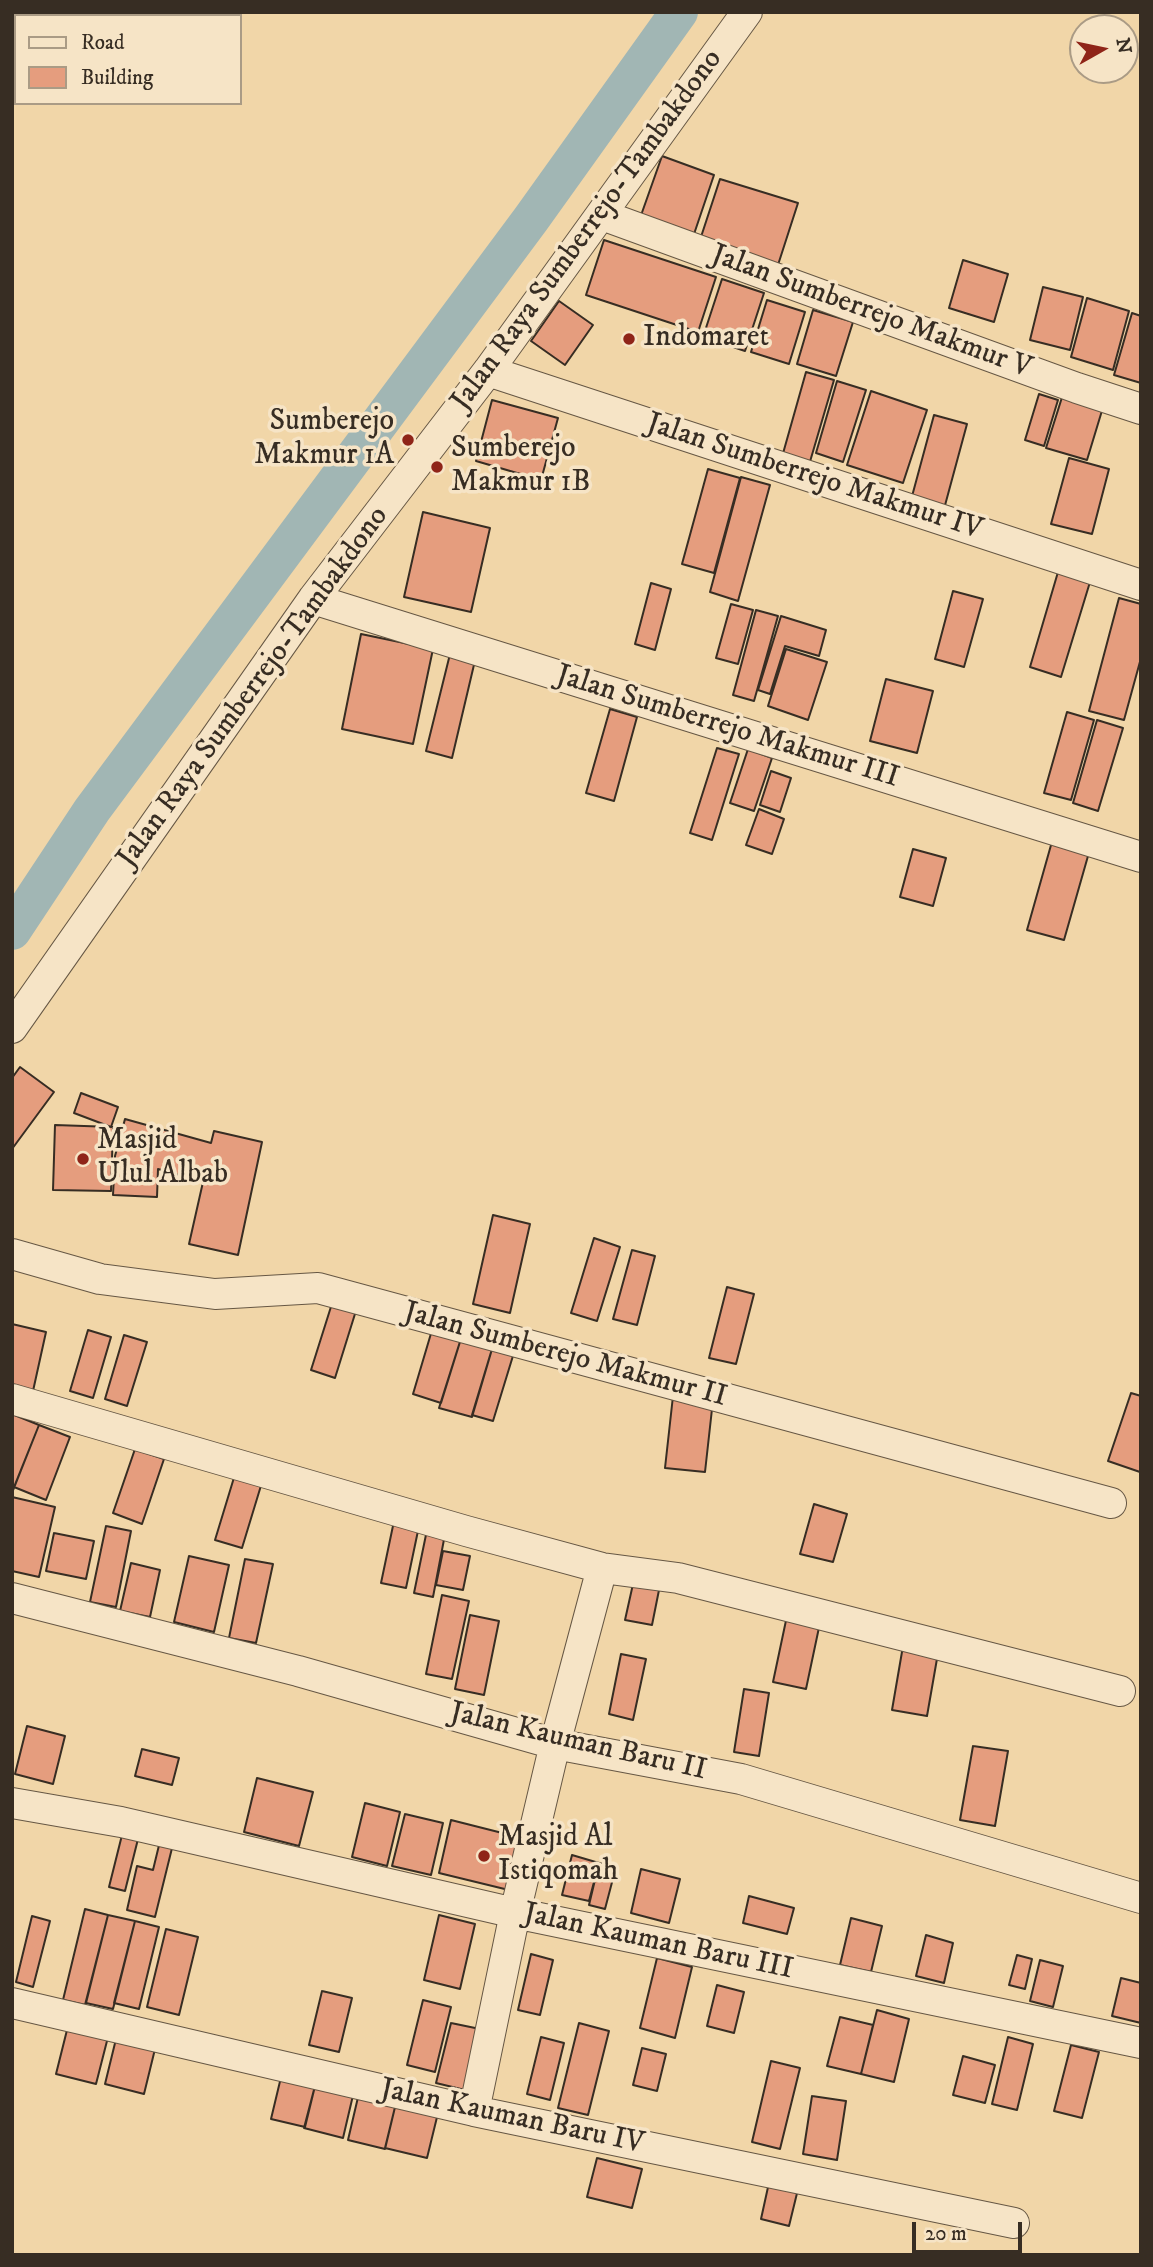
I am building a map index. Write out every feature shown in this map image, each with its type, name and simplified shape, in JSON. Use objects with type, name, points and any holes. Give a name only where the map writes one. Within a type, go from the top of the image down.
[{"type":"street","name":"Jalan Raya Sumberrejo-Tambakdono","points":[[12,1028],[313,599],[488,371],[747,12]]},
{"type":"street","name":"Jalan Sumberrejo Makmur V","points":[[602,215],[1141,409]]},
{"type":"street","name":"Jalan Sumberrejo Makmur IV","points":[[488,371],[1141,585]]},
{"type":"street","name":"Jalan Sumberrejo Makmur III","points":[[313,599],[1141,858]]},
{"type":"street","name":"Jalan Sumberejo Makmur II","points":[[12,1254],[100,1279],[215,1294],[318,1288],[1111,1503]]},
{"type":"street","points":[[12,1399],[602,1568],[678,1578],[1120,1691]]},
{"type":"street","points":[[474,2111],[515,1913],[555,1744],[602,1568]]},
{"type":"street","name":"Jalan Kauman Baru II","points":[[12,1598],[284,1668],[555,1744],[741,1779],[1141,1898]]},
{"type":"street","name":"Jalan Kauman Baru III","points":[[12,1803],[121,1822],[515,1913],[1141,2043]]},
{"type":"street","name":"Jalan Kauman Baru IV","points":[[12,2003],[474,2111],[1014,2224]]},
{"type":"building","points":[[662,156],[714,175],[692,240],[639,221]]},
{"type":"building","points":[[720,179],[798,203],[777,268],[699,243]]},
{"type":"building","points":[[604,240],[716,277],[698,332],[586,295]]},
{"type":"building","points":[[963,260],[1008,274],[994,322],[949,308]]},
{"type":"building","points":[[722,279],[764,293],[745,351],[703,337]]},
{"type":"building","points":[[1043,287],[1083,297],[1070,350],[1030,340]]},
{"type":"building","points":[[1087,298],[1129,311],[1113,370],[1071,357]]},
{"type":"building","points":[[767,300],[805,312],[789,364],[751,352]]},
{"type":"building","points":[[559,301],[593,325],[565,365],[531,341]]},
{"type":"building","points":[[813,310],[853,322],[836,376],[797,364]]},
{"type":"building","points":[[1132,313],[1141,316],[1141,383],[1114,375]]},
{"type":"building","points":[[806,372],[834,380],[809,465],[782,457]]},
{"type":"building","points":[[837,381],[866,390],[843,462],[816,453]]},
{"type":"building","points":[[871,391],[927,410],[903,483],[847,465]]},
{"type":"building","points":[[1064,391],[1104,404],[1087,460],[1046,448]]},
{"type":"building","points":[[1039,394],[1058,400],[1044,446],[1025,440]]},
{"type":"building","points":[[492,400],[558,418],[541,480],[476,461]]},
{"type":"building","points":[[934,415],[967,424],[944,509],[911,500]]},
{"type":"building","points":[[1069,458],[1109,469],[1092,534],[1051,524]]},
{"type":"building","points":[[708,469],[740,478],[714,573],[682,564]]},
{"type":"building","points":[[741,477],[770,485],[738,601],[710,592]]},
{"type":"building","points":[[423,512],[490,528],[471,612],[404,597]]},
{"type":"building","points":[[1058,572],[1090,582],[1061,677],[1030,667]]},
{"type":"building","points":[[651,583],[671,589],[655,650],[635,644]]},
{"type":"building","points":[[953,591],[983,599],[964,667],[935,659]]},
{"type":"building","points":[[1119,598],[1141,604],[1141,658],[1124,720],[1089,711]]},
{"type":"building","points":[[731,604],[753,610],[738,664],[716,658]]},
{"type":"building","points":[[756,610],[778,616],[754,701],[733,695]]},
{"type":"building","points":[[781,616],[826,630],[819,656],[785,646],[770,694],[758,690]]},
{"type":"building","points":[[361,634],[433,649],[413,744],[342,729]]},
{"type":"building","points":[[452,646],[477,652],[452,758],[426,751]]},
{"type":"building","points":[[786,649],[827,662],[808,720],[768,706]]},
{"type":"building","points":[[886,679],[933,691],[917,753],[870,741]]},
{"type":"building","points":[[610,709],[637,717],[614,801],[586,793]]},
{"type":"building","points":[[1067,712],[1094,720],[1071,800],[1044,793]]},
{"type":"building","points":[[1097,720],[1123,728],[1098,811],[1073,803]]},
{"type":"building","points":[[717,748],[739,754],[712,840],[690,833]]},
{"type":"building","points":[[748,749],[772,758],[754,811],[730,803]]},
{"type":"building","points":[[771,771],[791,778],[780,812],[760,805]]},
{"type":"building","points":[[759,809],[784,819],[772,854],[746,845]]},
{"type":"building","points":[[1053,838],[1090,849],[1064,940],[1027,930]]},
{"type":"building","points":[[913,849],[946,858],[933,906],[900,897]]},
{"type":"building","points":[[20,1067],[54,1092],[12,1149],[12,1078]]},
{"type":"building","points":[[81,1093],[118,1107],[111,1127],[74,1113]]},
{"type":"building","points":[[125,1119],[211,1143],[214,1131],[262,1142],[238,1255],[189,1244],[203,1182],[158,1169],[157,1197],[113,1195],[115,1156]]},
{"type":"building","name":"Masjid Ulul Albab","points":[[55,1125],[113,1127],[111,1191],[53,1190]]},
{"type":"building","points":[[493,1215],[530,1224],[510,1313],[473,1304]]},
{"type":"building","points":[[594,1238],[620,1247],[597,1321],[571,1313]]},
{"type":"building","points":[[632,1250],[655,1256],[637,1325],[613,1319]]},
{"type":"building","points":[[727,1287],[754,1294],[736,1364],[709,1358]]},
{"type":"building","points":[[335,1294],[359,1301],[335,1378],[311,1370]]},
{"type":"building","points":[[435,1320],[464,1329],[441,1403],[413,1394]]},
{"type":"building","points":[[12,1324],[46,1332],[33,1391],[12,1387]]},
{"type":"building","points":[[464,1329],[495,1339],[472,1417],[439,1408]]},
{"type":"building","points":[[88,1330],[111,1337],[93,1398],[70,1391]]},
{"type":"building","points":[[124,1335],[147,1342],[127,1406],[105,1399]]},
{"type":"building","points":[[495,1339],[516,1346],[493,1421],[472,1415]]},
{"type":"building","points":[[1131,1393],[1141,1396],[1140,1472],[1108,1461]]},
{"type":"building","points":[[673,1396],[713,1400],[705,1472],[665,1468]]},
{"type":"building","points":[[12,1414],[39,1425],[12,1493]]},
{"type":"building","points":[[39,1425],[70,1437],[46,1500],[14,1487]]},
{"type":"building","points":[[135,1449],[164,1459],[142,1524],[113,1513]]},
{"type":"building","points":[[236,1471],[263,1479],[242,1548],[215,1540]]},
{"type":"building","points":[[12,1497],[55,1507],[39,1577],[12,1571]]},
{"type":"building","points":[[814,1504],[847,1514],[833,1562],[800,1554]]},
{"type":"building","points":[[394,1521],[419,1526],[406,1588],[381,1583]]},
{"type":"building","points":[[428,1525],[446,1529],[433,1597],[414,1593]]},
{"type":"building","points":[[106,1526],[131,1531],[116,1607],[90,1602]]},
{"type":"building","points":[[54,1533],[94,1541],[86,1579],[46,1571]]},
{"type":"building","points":[[443,1551],[470,1556],[463,1590],[436,1585]]},
{"type":"building","points":[[189,1556],[229,1565],[214,1632],[174,1622]]},
{"type":"building","points":[[245,1559],[273,1564],[256,1643],[229,1638]]},
{"type":"building","points":[[131,1563],[160,1570],[150,1617],[120,1611]]},
{"type":"building","points":[[635,1575],[661,1580],[652,1625],[625,1620]]},
{"type":"building","points":[[442,1595],[469,1601],[452,1679],[426,1674]]},
{"type":"building","points":[[788,1611],[821,1618],[806,1689],[773,1682]]},
{"type":"building","points":[[470,1615],[499,1621],[484,1695],[455,1689]]},
{"type":"building","points":[[903,1646],[938,1653],[927,1716],[892,1710]]},
{"type":"building","points":[[621,1654],[646,1659],[633,1720],[609,1714]]},
{"type":"building","points":[[744,1689],[769,1693],[759,1756],[734,1752]]},
{"type":"building","points":[[27,1726],[65,1736],[53,1784],[15,1774]]},
{"type":"building","points":[[973,1746],[1008,1751],[995,1826],[960,1820]]},
{"type":"building","points":[[142,1749],[179,1758],[172,1785],[135,1776]]},
{"type":"building","points":[[257,1778],[313,1792],[299,1846],[244,1832]]},
{"type":"building","points":[[365,1803],[400,1812],[387,1866],[352,1857]]},
{"type":"building","points":[[405,1814],[443,1823],[431,1875],[392,1866]]},
{"type":"building","name":"Masjid Al Istiqomah","points":[[451,1820],[530,1840],[517,1892],[439,1873]]},
{"type":"building","points":[[122,1835],[138,1839],[125,1891],[109,1887]]},
{"type":"building","points":[[161,1837],[174,1840],[155,1917],[127,1910],[137,1866],[153,1870]]},
{"type":"building","points":[[572,1855],[599,1863],[589,1901],[562,1895]]},
{"type":"building","points":[[599,1863],[616,1867],[605,1909],[589,1905]]},
{"type":"building","points":[[641,1869],[680,1879],[669,1923],[631,1913]]},
{"type":"building","points":[[749,1896],[794,1908],[787,1934],[743,1923]]},
{"type":"building","points":[[85,1909],[108,1915],[85,2005],[63,2000]]},
{"type":"building","points":[[108,1915],[135,1921],[113,2009],[86,2003]]},
{"type":"building","points":[[439,1915],[475,1924],[460,1989],[424,1980]]},
{"type":"building","points":[[32,1916],[50,1921],[33,1987],[16,1982]]},
{"type":"building","points":[[851,1918],[882,1926],[871,1972],[840,1965]]},
{"type":"building","points":[[135,1921],[159,1927],[139,2009],[114,2003]]},
{"type":"building","points":[[166,1929],[198,1937],[179,2015],[147,2007]]},
{"type":"building","points":[[926,1935],[953,1943],[944,1983],[916,1976]]},
{"type":"building","points":[[531,1954],[553,1960],[540,2015],[518,2010]]},
{"type":"building","points":[[1017,1955],[1032,1959],[1025,1989],[1009,1985]]},
{"type":"building","points":[[657,1958],[692,1967],[675,2038],[640,2028]]},
{"type":"building","points":[[1040,1960],[1063,1966],[1053,2007],[1030,2001]]},
{"type":"building","points":[[1121,1978],[1141,1983],[1141,2023],[1112,2016]]},
{"type":"building","points":[[717,1985],[744,1992],[734,2033],[707,2026]]},
{"type":"building","points":[[322,1991],[352,1998],[339,2052],[309,2045]]},
{"type":"building","points":[[423,2000],[451,2007],[435,2072],[407,2065]]},
{"type":"building","points":[[877,2010],[909,2019],[894,2082],[861,2074]]},
{"type":"building","points":[[840,2017],[873,2025],[861,2074],[827,2066]]},
{"type":"building","points":[[451,2023],[480,2029],[465,2090],[436,2083]]},
{"type":"building","points":[[579,2023],[609,2031],[588,2115],[558,2108]]},
{"type":"building","points":[[68,2026],[108,2037],[96,2084],[56,2074]]},
{"type":"building","points":[[541,2037],[564,2043],[550,2100],[527,2094]]},
{"type":"building","points":[[1008,2037],[1033,2044],[1017,2110],[992,2104]]},
{"type":"building","points":[[116,2039],[155,2049],[144,2094],[105,2084]]},
{"type":"building","points":[[1071,2045],[1099,2052],[1082,2118],[1054,2111]]},
{"type":"building","points":[[642,2048],[666,2054],[657,2091],[633,2085]]},
{"type":"building","points":[[963,2056],[995,2065],[985,2103],[953,2095]]},
{"type":"building","points":[[771,2061],[800,2068],[780,2149],[752,2142]]},
{"type":"building","points":[[282,2073],[316,2082],[305,2127],[271,2119]]},
{"type":"building","points":[[316,2082],[354,2091],[343,2138],[304,2128]]},
{"type":"building","points":[[359,2093],[396,2103],[385,2149],[348,2140]]},
{"type":"building","points":[[812,2096],[846,2101],[837,2160],[803,2154]]},
{"type":"building","points":[[396,2103],[438,2113],[427,2158],[385,2148]]},
{"type":"building","points":[[597,2158],[642,2169],[632,2208],[587,2197]]},
{"type":"building","points":[[770,2178],[799,2185],[789,2226],[761,2219]]},
{"type":"waterway","points":[[12,931],[92,810],[531,219],[679,12]]},
{"type":"place","name":"Indomaret","points":[[629,339]]},
{"type":"place","name":"Sumberejo Makmur 1A","points":[[408,440]]},
{"type":"place","name":"Sumberejo Makmur 1B","points":[[437,467]]},
{"type":"place","name":"Masjid Ulul Albab","points":[[83,1159]]},
{"type":"place","name":"Masjid Al Istiqomah","points":[[484,1856]]}]
